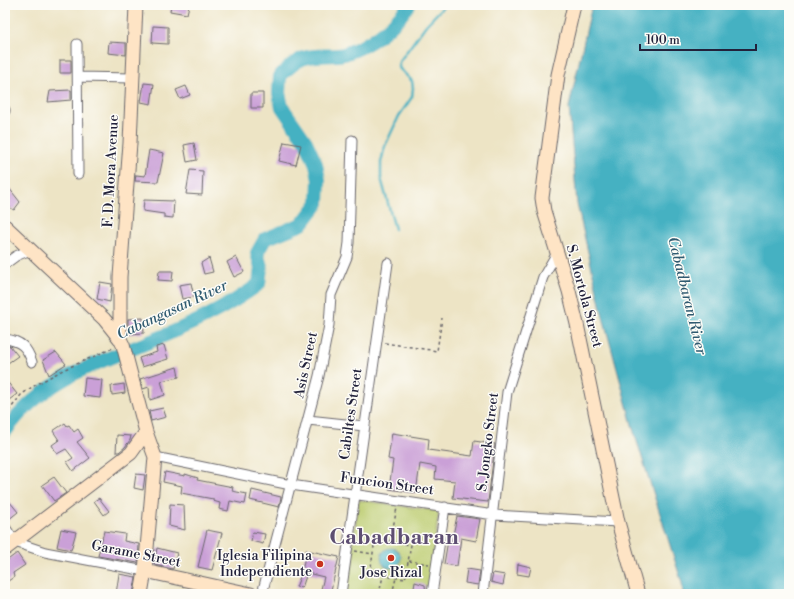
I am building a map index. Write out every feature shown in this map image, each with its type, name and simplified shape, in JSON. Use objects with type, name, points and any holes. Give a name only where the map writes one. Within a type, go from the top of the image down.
[{"type":"street","name":"F. D. Mora Avenue","points":[[123,346],[120,307],[120,277],[130,143],[136,5]]},
{"type":"street","name":"S. Mortola Street","points":[[574,5],[558,75],[542,198],[544,211],[577,324],[618,522],[638,594]]},
{"type":"street","points":[[77,44],[78,174]]},
{"type":"street","points":[[78,78],[132,78]]},
{"type":"street","name":"Asis Street","points":[[262,594],[308,420],[329,325],[331,295],[343,270],[349,243],[352,140]]},
{"type":"street","points":[[5,226],[97,312],[123,346],[146,432],[155,457],[145,571],[141,594]]},
{"type":"street","points":[[5,264],[26,246]]},
{"type":"street","name":"S. Jongko Street","points":[[483,594],[494,515],[507,392],[543,277],[557,253]]},
{"type":"street","name":"Cabiltes Street","points":[[341,594],[346,550],[388,263]]},
{"type":"street","points":[[97,312],[111,314],[120,307]]},
{"type":"street","points":[[5,339],[18,342],[27,349],[32,362]]},
{"type":"street","points":[[308,420],[364,426]]},
{"type":"street","points":[[5,527],[10,546],[132,453],[146,432]]},
{"type":"street","points":[[132,453],[155,457]]},
{"type":"street","name":"Funcion Street","points":[[155,457],[291,485],[494,515],[618,522]]},
{"type":"street","points":[[432,594],[445,507]]},
{"type":"street","name":"Garame Street","points":[[10,546],[145,571],[213,590],[251,594]]},
{"type":"path","points":[[376,341],[437,351],[442,318]]},
{"type":"path","points":[[5,416],[21,395],[32,387],[69,367],[123,346]]},
{"type":"path","points":[[390,542],[398,501]]},
{"type":"path","points":[[375,539],[411,545],[405,579],[370,574],[373,554],[375,539]]},
{"type":"path","points":[[346,550],[373,554]]},
{"type":"path","points":[[408,560],[436,565]]},
{"type":"path","points":[[380,594],[383,576]]},
{"type":"path","points":[[392,594],[396,578]]},
{"type":"green space","points":[[359,500],[439,511],[428,594],[345,594]]},
{"type":"water","name":"Cabadbaran River","points":[[592,5],[789,5],[789,594],[683,594],[682,583],[634,432],[603,317],[577,204],[569,107]]},
{"type":"water","points":[[391,548],[398,551],[401,558],[398,565],[391,568],[384,565],[381,558],[384,551]]},
{"type":"building","points":[[171,5],[189,5],[187,14],[170,11]]},
{"type":"building","points":[[153,26],[168,27],[168,44],[152,43]]},
{"type":"building","points":[[109,42],[126,43],[126,55],[108,53]]},
{"type":"building","points":[[60,60],[71,60],[71,73],[60,73]]},
{"type":"building","points":[[144,83],[154,84],[151,104],[141,102]]},
{"type":"building","points":[[186,86],[190,95],[180,99],[176,90]]},
{"type":"building","points":[[71,90],[71,100],[48,102],[50,91]]},
{"type":"building","points":[[251,93],[263,93],[263,108],[251,108]]},
{"type":"building","points":[[284,142],[301,145],[296,165],[279,161]]},
{"type":"building","points":[[194,143],[197,160],[187,162],[184,145]]},
{"type":"building","points":[[149,150],[164,153],[158,182],[135,181],[136,175],[145,176]]},
{"type":"building","points":[[190,170],[203,171],[202,195],[186,194]]},
{"type":"building","points":[[9,188],[20,202],[14,210],[5,205],[5,193]]},
{"type":"building","points":[[144,200],[174,201],[173,218],[164,217],[164,214],[143,211]]},
{"type":"building","points":[[236,257],[244,272],[234,277],[227,262]]},
{"type":"building","points":[[209,258],[213,272],[204,274],[201,263]]},
{"type":"building","points":[[159,271],[173,271],[172,281],[158,280]]},
{"type":"building","points":[[100,282],[112,284],[110,302],[97,299]]},
{"type":"building","points":[[191,283],[194,297],[182,299],[179,285]]},
{"type":"building","points":[[143,318],[144,333],[128,334],[128,319]]},
{"type":"building","points":[[7,345],[10,346],[18,356],[5,365],[5,347]]},
{"type":"building","points":[[164,345],[168,359],[142,367],[139,358],[157,352],[156,347]]},
{"type":"building","points":[[56,352],[66,364],[49,375],[43,360]]},
{"type":"building","points":[[177,367],[179,377],[161,381],[165,395],[150,400],[149,387],[143,389],[140,379]]},
{"type":"building","points":[[85,378],[102,380],[100,398],[83,396]]},
{"type":"building","points":[[5,379],[17,394],[5,403]]},
{"type":"building","points":[[124,384],[125,393],[112,395],[111,386]]},
{"type":"building","points":[[163,408],[166,417],[151,421],[149,411]]},
{"type":"building","points":[[65,423],[67,426],[69,425],[74,432],[78,429],[83,438],[77,442],[90,458],[73,471],[67,462],[73,458],[66,449],[57,454],[52,445],[59,440],[53,431]]},
{"type":"building","points":[[392,433],[429,439],[428,450],[472,456],[474,441],[495,444],[488,502],[453,498],[455,481],[435,479],[436,467],[420,464],[416,493],[389,489],[393,460],[388,459]]},
{"type":"building","points":[[117,435],[131,436],[125,447],[119,452],[116,452]]},
{"type":"building","points":[[165,472],[185,476],[185,474],[198,478],[197,480],[233,487],[232,491],[247,494],[245,504],[230,501],[228,511],[219,509],[220,503],[213,501],[213,499],[181,493],[182,486],[163,482]]},
{"type":"building","points":[[136,474],[145,475],[143,490],[134,488]]},
{"type":"building","points":[[54,477],[66,493],[54,501],[42,485]]},
{"type":"building","points":[[252,490],[281,497],[279,507],[250,500]]},
{"type":"building","points":[[5,496],[18,512],[8,520],[5,516]]},
{"type":"building","points":[[99,498],[109,511],[104,515],[94,501]]},
{"type":"building","points":[[170,504],[184,505],[185,530],[169,526]]},
{"type":"building","points":[[457,516],[480,519],[476,541],[461,538],[457,566],[444,564],[448,540],[452,540]]},
{"type":"building","points":[[61,529],[76,532],[71,550],[57,547]]},
{"type":"building","points":[[207,530],[222,533],[212,570],[198,567]]},
{"type":"building","points":[[104,531],[125,534],[124,541],[139,544],[138,563],[98,556]]},
{"type":"building","points":[[253,532],[265,534],[263,544],[251,541]]},
{"type":"building","points":[[157,548],[177,553],[173,569],[154,565]]},
{"type":"building","name":"Iglesia Filipina Independiente","points":[[306,550],[339,557],[330,594],[320,593],[324,577],[307,573],[302,588],[296,587],[302,572]]},
{"type":"building","points":[[17,553],[25,565],[13,573],[14,577],[5,583],[5,562]]},
{"type":"building","points":[[518,564],[531,567],[529,576],[517,574]]},
{"type":"building","points":[[467,569],[480,571],[478,585],[465,583]]},
{"type":"building","points":[[493,573],[505,575],[503,585],[491,582]]},
{"type":"building","points":[[119,574],[136,577],[133,594],[116,594]]},
{"type":"building","points":[[415,582],[425,585],[426,594],[413,594]]},
{"type":"waterway","name":"Cabangasan River","points":[[5,432],[19,414],[35,399],[70,376],[108,358],[164,336],[192,323],[220,309],[259,284],[261,267],[257,253],[265,239],[302,224],[318,203],[319,180],[316,164],[306,142],[282,107],[279,93],[280,76],[294,63],[301,59],[314,56],[344,54],[364,46],[381,35],[396,21],[409,5]]},
{"type":"waterway","points":[[395,229],[381,178],[381,162],[385,146],[399,116],[412,97],[412,81],[399,68],[399,62],[426,25],[445,5]]},
{"type":"place","name":"Jose Rizal","points":[[391,558]]},
{"type":"place","name":"Iglesia Filipina Independiente","points":[[320,564]]},
{"type":"district","name":"Cabadbaran","points":[[394,537]]}]
